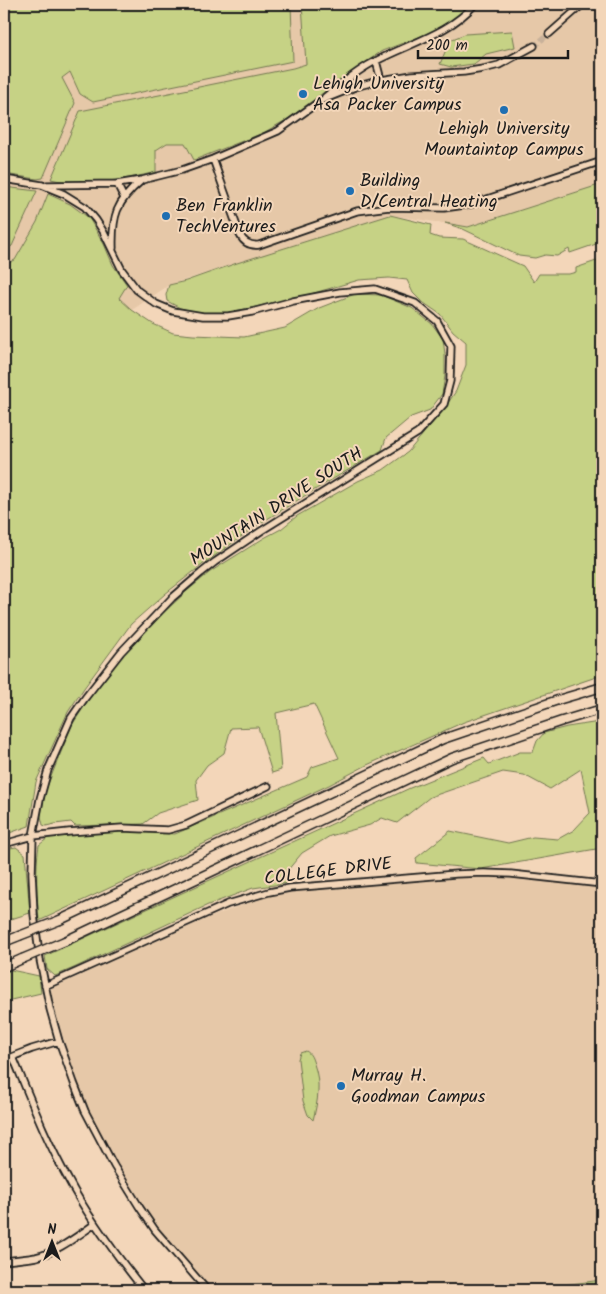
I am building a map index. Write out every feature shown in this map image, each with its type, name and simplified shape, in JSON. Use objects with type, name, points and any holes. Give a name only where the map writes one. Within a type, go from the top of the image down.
[{"type":"highway","points":[[4,942],[60,920],[443,739],[602,687]]},
{"type":"highway","points":[[4,967],[65,941],[452,758],[562,720],[602,709]]},
{"type":"street","points":[[42,185],[84,186],[118,184],[182,170],[213,159],[278,131],[362,68],[438,33],[457,22],[475,4]]},
{"type":"street","points":[[549,34],[583,4]]},
{"type":"street","points":[[320,101],[355,87],[381,80],[412,75],[464,72],[499,65],[534,46]]},
{"type":"street","points":[[376,60],[381,80]]},
{"type":"street","points":[[213,159],[240,235],[245,242],[253,246],[357,211],[389,207],[444,208],[472,204],[602,160]]},
{"type":"street","name":"MOUNTAIN DRIVE SOUTH","points":[[4,179],[42,185],[64,194],[85,207],[103,231],[122,270],[136,290],[156,304],[173,311],[203,316],[228,316],[340,292],[375,288],[415,303],[437,321],[451,346],[450,381],[444,404],[418,433],[261,531],[201,573],[172,598],[121,652],[71,718],[48,770],[40,798],[33,836],[34,915],[45,986],[59,1041],[85,1111],[114,1166],[155,1230],[207,1290]]},
{"type":"street","name":"MOUNTAIN DRIVE SOUTH","points":[[113,251],[113,223],[119,205],[142,180]]},
{"type":"street","points":[[118,184],[124,198]]},
{"type":"street","points":[[4,844],[33,836],[108,829],[168,830],[186,825],[268,786]]},
{"type":"street","name":"COLLEGE DRIVE","points":[[45,986],[228,904],[276,891],[472,873],[512,874],[602,884]]},
{"type":"street","points":[[4,1060],[59,1041]]},
{"type":"street","points":[[13,1057],[59,1163],[76,1194],[95,1224],[144,1290]]},
{"type":"street","points":[[4,1261],[44,1254],[95,1224]]},
{"type":"shaded area","name":"Lehigh University Asa Packer Campus","points":[[4,4],[602,4],[602,184],[468,227],[390,215],[169,285],[132,310],[112,291],[4,309]]},
{"type":"shaded area","name":"Murray H. Goodman Campus","points":[[473,877],[509,877],[602,888],[602,1290],[211,1290],[185,1262],[142,1205],[117,1166],[95,1124],[67,1055],[54,1012],[50,993],[52,988],[206,919],[276,894]]},
{"type":"green space","points":[[4,4],[291,4],[293,61],[93,102],[80,94],[70,72],[62,78],[75,103],[43,178],[37,179],[4,174]]},
{"type":"green space","points":[[302,4],[471,4],[440,29],[382,51],[288,119],[263,133],[194,160],[185,143],[167,143],[156,150],[156,172],[144,175],[90,182],[51,179],[80,111],[306,64]]},
{"type":"green space","points":[[512,31],[515,47],[486,54],[474,64],[451,67],[440,64],[450,40],[465,34]]},
{"type":"green space","points":[[602,184],[602,242],[570,253],[569,249],[557,256],[545,255],[535,258],[519,256],[463,229],[445,223],[468,227]]},
{"type":"green space","points":[[4,187],[37,191],[12,246],[4,250]]},
{"type":"green space","points":[[48,194],[70,204],[89,218],[104,244],[113,265],[127,285],[119,298],[132,310],[153,324],[173,333],[244,337],[285,328],[319,308],[355,294],[381,295],[412,308],[432,324],[443,339],[445,376],[442,394],[430,410],[411,417],[386,438],[382,450],[256,526],[165,594],[131,624],[68,712],[36,782],[29,826],[4,835],[4,265],[15,260],[37,222]]},
{"type":"green space","points":[[390,215],[431,225],[430,235],[439,238],[463,239],[523,266],[534,282],[539,274],[569,274],[576,272],[576,268],[602,259],[602,675],[464,722],[367,765],[329,785],[39,921],[38,854],[39,845],[48,838],[130,831],[175,834],[307,777],[312,767],[339,758],[314,704],[276,713],[281,770],[272,773],[258,727],[231,728],[224,753],[207,765],[196,780],[198,800],[158,813],[143,824],[75,826],[71,822],[46,826],[43,825],[41,816],[46,789],[72,725],[95,690],[146,629],[210,572],[281,529],[297,516],[358,481],[383,470],[408,452],[444,409],[456,391],[466,365],[466,342],[453,331],[440,314],[413,293],[407,280],[389,278],[359,280],[293,299],[226,313],[202,313],[180,308],[167,301],[166,295],[169,285]]},
{"type":"green space","points":[[602,719],[602,848],[481,869],[417,863],[416,858],[450,831],[508,843],[533,837],[558,839],[574,830],[590,813],[581,769],[550,789],[524,775],[503,772],[430,797],[397,823],[382,818],[370,825],[330,836],[302,853],[287,871],[288,883],[253,888],[208,905],[55,976],[47,969],[45,956],[410,788],[484,758],[489,764],[520,752],[533,752],[537,741],[544,733],[593,723]]},
{"type":"green space","points":[[16,847],[25,854],[30,913],[4,923],[4,849]]},
{"type":"green space","points":[[11,970],[39,976],[41,993],[11,1000],[4,1009],[4,973]]},
{"type":"green space","points":[[306,1051],[312,1058],[318,1078],[313,1120],[308,1115],[303,1101],[298,1059],[300,1053]]},
{"type":"green space","points":[[602,1280],[602,1290],[564,1290],[563,1285]]},
{"type":"tunnel","points":[[534,46],[549,34]]},
{"type":"place","name":"Lehigh University Asa Packer Campus","points":[[303,94]]},
{"type":"place","name":"Lehigh University Mountaintop Campus","points":[[504,110]]},
{"type":"place","name":"Building D/Central Heating","points":[[350,191]]},
{"type":"place","name":"Ben Franklin TechVentures","points":[[166,216]]},
{"type":"place","name":"Murray H. Goodman Campus","points":[[341,1086]]}]
